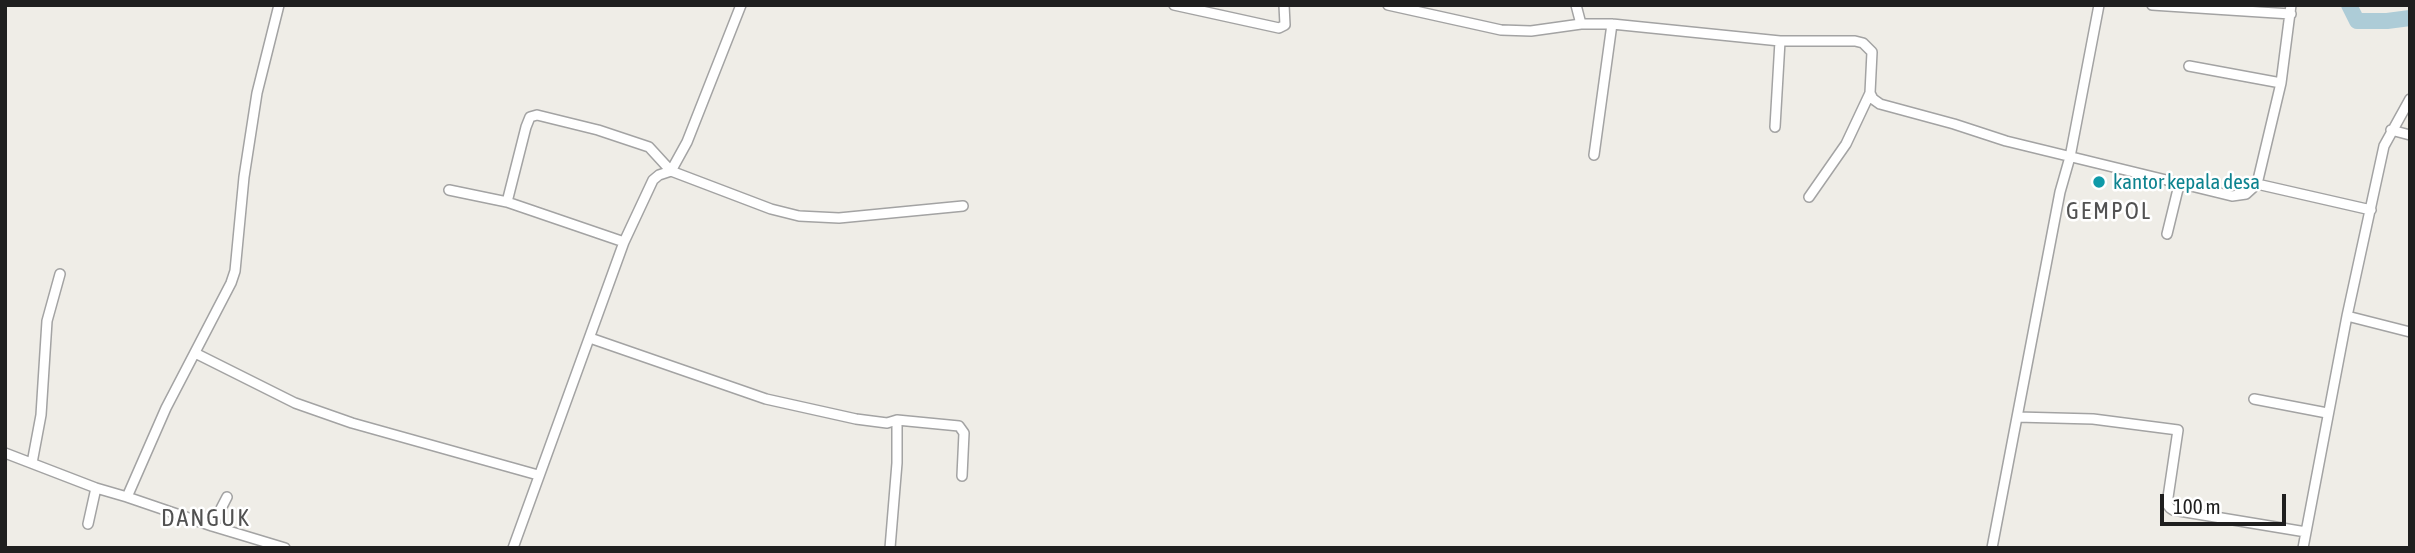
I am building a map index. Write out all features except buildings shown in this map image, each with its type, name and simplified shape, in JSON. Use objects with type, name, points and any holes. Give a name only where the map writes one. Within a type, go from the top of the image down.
[{"type":"street","points":[[127,497],[166,408],[235,271],[244,177],[257,93],[279,5]]},
{"type":"street","points":[[513,548],[624,242],[653,180],[671,171],[687,142],[741,5]]},
{"type":"street","points":[[1174,5],[1279,28],[1284,24],[1284,5]]},
{"type":"street","points":[[1388,5],[1501,30],[1531,31],[1581,24],[1612,24],[1780,41],[1863,43],[1872,52],[1870,93],[1846,144],[1809,197]]},
{"type":"street","points":[[1576,5],[1581,24]]},
{"type":"street","points":[[1992,548],[2060,192],[2070,157],[2099,5]]},
{"type":"street","points":[[1870,93],[1880,104],[2070,157],[2179,185],[2232,196],[2246,194],[2257,184],[2281,83],[2291,10],[2152,5]]},
{"type":"street","points":[[1594,155],[1612,24]]},
{"type":"street","points":[[1775,127],[1780,41]]},
{"type":"street","points":[[2189,66],[2281,83]]},
{"type":"street","points":[[2303,548],[2347,316],[2384,146],[2410,99]]},
{"type":"street","points":[[507,202],[526,127],[533,115],[597,130],[649,147],[671,171],[771,209],[799,216],[839,218],[963,206]]},
{"type":"street","points":[[2391,130],[2410,135]]},
{"type":"street","points":[[2257,184],[2371,210]]},
{"type":"street","points":[[2167,234],[2179,185]]},
{"type":"street","points":[[449,190],[507,202],[624,242]]},
{"type":"street","points":[[32,463],[41,415],[47,321],[60,274]]},
{"type":"street","points":[[2347,316],[2410,332]]},
{"type":"street","points":[[590,338],[766,399],[856,419],[959,426],[964,433],[962,476]]},
{"type":"street","points":[[195,352],[295,403],[352,423],[538,475]]},
{"type":"street","points":[[2254,399],[2328,413]]},
{"type":"street","points":[[2017,417],[2093,419],[2178,430],[2167,504],[2173,510],[2306,532]]},
{"type":"street","points":[[890,548],[897,463],[897,421]]},
{"type":"street","points":[[5,453],[96,488],[285,548]]},
{"type":"street","points":[[88,524],[96,488]]},
{"type":"street","points":[[212,526],[227,497]]},
{"type":"waterway","points":[[2349,5],[2357,21],[2410,18]]},
{"type":"place","name":"kantor kepala desa","points":[[2099,182]]},
{"type":"district","name":"GEMPOL","points":[[2109,211]]},
{"type":"district","name":"DANGUK","points":[[206,518]]}]
